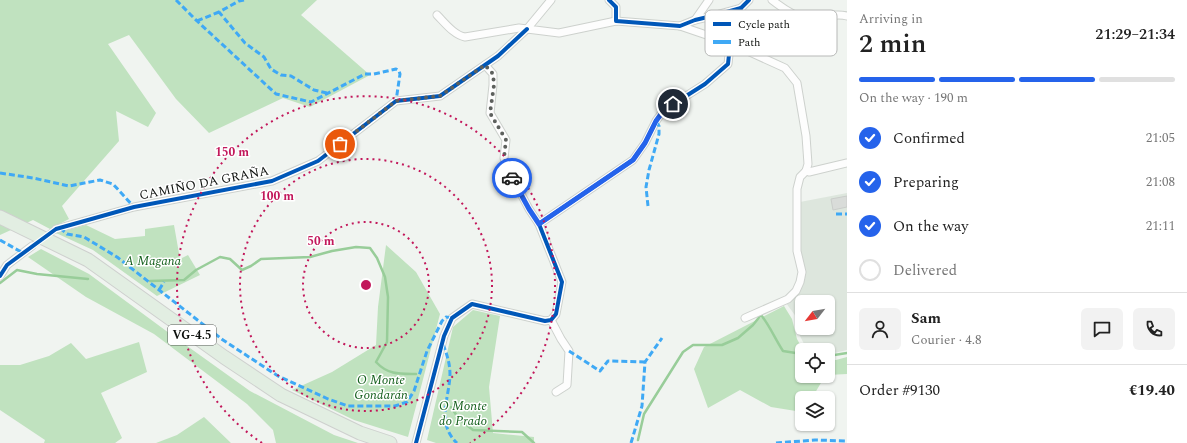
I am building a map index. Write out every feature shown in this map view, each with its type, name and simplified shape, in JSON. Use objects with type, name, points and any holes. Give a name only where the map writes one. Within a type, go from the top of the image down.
[{"type":"highway","name":"VG-4.5","points":[[0,216],[88,260],[224,357],[281,395],[360,433],[390,443]]},
{"type":"street","name":"CAMIÑO DA GRAÑA","points":[[56,229],[134,207],[272,181],[318,161],[396,101],[440,96],[485,65],[498,56],[527,29],[551,0]]},
{"type":"street","points":[[609,0],[616,7],[616,21]]},
{"type":"street","points":[[695,20],[709,0]]},
{"type":"street","points":[[734,10],[741,8],[750,0]]},
{"type":"street","points":[[772,0],[783,10]]},
{"type":"street","points":[[837,14],[847,16]]},
{"type":"street","points":[[437,15],[453,31],[460,36],[465,37],[519,28],[559,33],[616,21],[680,26],[705,34]]},
{"type":"street","points":[[680,26],[705,18]]},
{"type":"street","points":[[539,224],[633,160],[664,110],[705,84],[728,64],[729,56]]},
{"type":"street","points":[[745,318],[788,299],[796,291],[800,282],[802,272],[797,251],[796,189],[800,177],[806,171],[808,164],[806,136],[798,83],[785,68],[759,56]]},
{"type":"street","points":[[417,441],[444,336],[452,318],[472,304],[545,321],[551,320],[556,314],[562,282],[539,224],[529,209],[507,167],[504,158],[506,140],[490,113],[494,85],[493,74],[485,65]]},
{"type":"street","points":[[806,171],[809,172],[847,162]]},
{"type":"street","points":[[0,276],[7,265],[32,246]]},
{"type":"street","points":[[551,320],[569,351],[566,385],[556,392]]},
{"type":"shaded area","points":[[847,193],[847,350],[835,353],[835,343],[804,343],[800,335],[835,335],[835,295],[795,295],[795,315],[786,303],[799,291],[800,202]]},
{"type":"green space","points":[[0,0],[317,0],[301,15],[370,75],[310,107],[283,98],[209,133],[176,99],[129,35],[108,44],[156,113],[148,127],[116,111],[119,141],[62,206],[69,219],[50,229],[33,220],[0,235]]},
{"type":"green space","name":"A Magana","points":[[86,225],[115,239],[145,236],[145,229],[174,225],[180,259],[188,255],[200,275],[157,296],[93,250],[56,233]]},
{"type":"green space","name":"O Monte Gondarán","points":[[386,245],[416,272],[440,314],[408,437],[354,420],[292,390],[332,372],[376,345],[378,307]]},
{"type":"green space","points":[[41,249],[89,274],[250,391],[334,435],[358,443],[276,443],[273,430],[247,404],[154,334],[86,297],[28,257]]},
{"type":"green space","points":[[784,306],[792,319],[795,335],[799,343],[795,343],[795,383],[821,383],[816,391],[795,391],[795,411],[771,407],[740,390],[708,408],[694,369],[704,347]]},
{"type":"green space","name":"O Monte do Prado","points":[[473,310],[500,316],[489,387],[493,433],[534,437],[534,443],[436,443],[427,440],[453,327]]},
{"type":"green space","points":[[139,342],[147,372],[101,393],[122,438],[115,443],[44,443],[45,440],[0,410],[0,365],[20,365],[49,356],[71,343],[86,359]]},
{"type":"green space","points":[[847,357],[847,374],[835,375],[836,360]]},
{"type":"green space","points":[[204,417],[231,443],[156,443],[177,435]]},
{"type":"building","points":[[847,196],[847,207],[833,210],[831,199]]},
{"type":"waterway","points":[[150,281],[184,280],[196,270],[220,257],[230,259],[242,270],[261,259],[310,257],[356,247],[370,248],[377,258],[385,277],[388,297],[387,342],[376,362],[390,372],[399,374],[416,374]]},
{"type":"waterway","points":[[0,283],[17,270],[37,274],[88,279]]},
{"type":"waterway","points":[[638,440],[644,414],[683,352],[693,345],[722,345],[738,338],[753,325],[761,315],[783,351],[795,353]]},
{"type":"waterway","points":[[835,355],[847,353]]},
{"type":"waterway","points":[[451,407],[459,419],[473,430],[522,432],[534,443]]},
{"type":"tunnel","points":[[32,246],[56,229]]},
{"type":"marked path","points":[[176,0],[276,94],[311,102],[365,74],[374,74],[396,69],[400,74],[396,101]]},
{"type":"marked path","points":[[244,0],[239,1],[219,12],[245,43],[264,57],[271,69],[281,75],[291,76],[314,90],[327,93]]},
{"type":"marked path","points":[[197,21],[219,12]]},
{"type":"marked path","points":[[648,206],[646,187],[659,134],[659,126],[656,121]]},
{"type":"marked path","points":[[0,173],[69,186],[100,180],[113,184],[134,207]]},
{"type":"marked path","points":[[836,214],[847,214]]},
{"type":"marked path","points":[[60,228],[67,234],[84,237],[117,257],[223,340],[278,376],[328,399],[348,406],[395,406],[407,402],[414,391],[427,351],[442,321],[446,317],[452,318]]},
{"type":"marked path","points":[[0,240],[23,253]]},
{"type":"marked path","points":[[159,290],[164,282]]},
{"type":"marked path","points":[[631,443],[642,406],[645,362],[662,338]]},
{"type":"marked path","points":[[443,344],[449,363],[450,375],[445,419],[447,427],[457,443]]},
{"type":"marked path","points":[[569,351],[600,371],[608,361],[645,362]]},
{"type":"marked path","points":[[776,443],[815,440],[847,441]]},
{"type":"cycle path","points":[[609,0],[616,7],[616,21],[680,26],[705,18]]},
{"type":"cycle path","points":[[734,10],[741,8],[749,0]]},
{"type":"cycle path","points":[[0,276],[7,265],[56,229],[134,207],[272,181],[318,161],[396,101],[440,96],[498,56],[527,29]]},
{"type":"cycle path","points":[[416,443],[444,336],[452,318],[472,304],[545,321],[551,320],[556,314],[562,282],[539,224],[633,160],[645,143],[656,121],[664,110],[705,84],[728,64],[729,56]]},
{"type":"way so far","points":[[340,144],[396,101],[440,96],[485,65],[493,74],[494,85],[490,113],[506,140],[504,158],[512,178]]},
{"type":"route","points":[[512,178],[539,224],[633,160],[645,143],[656,121],[664,110],[673,104]]}]
